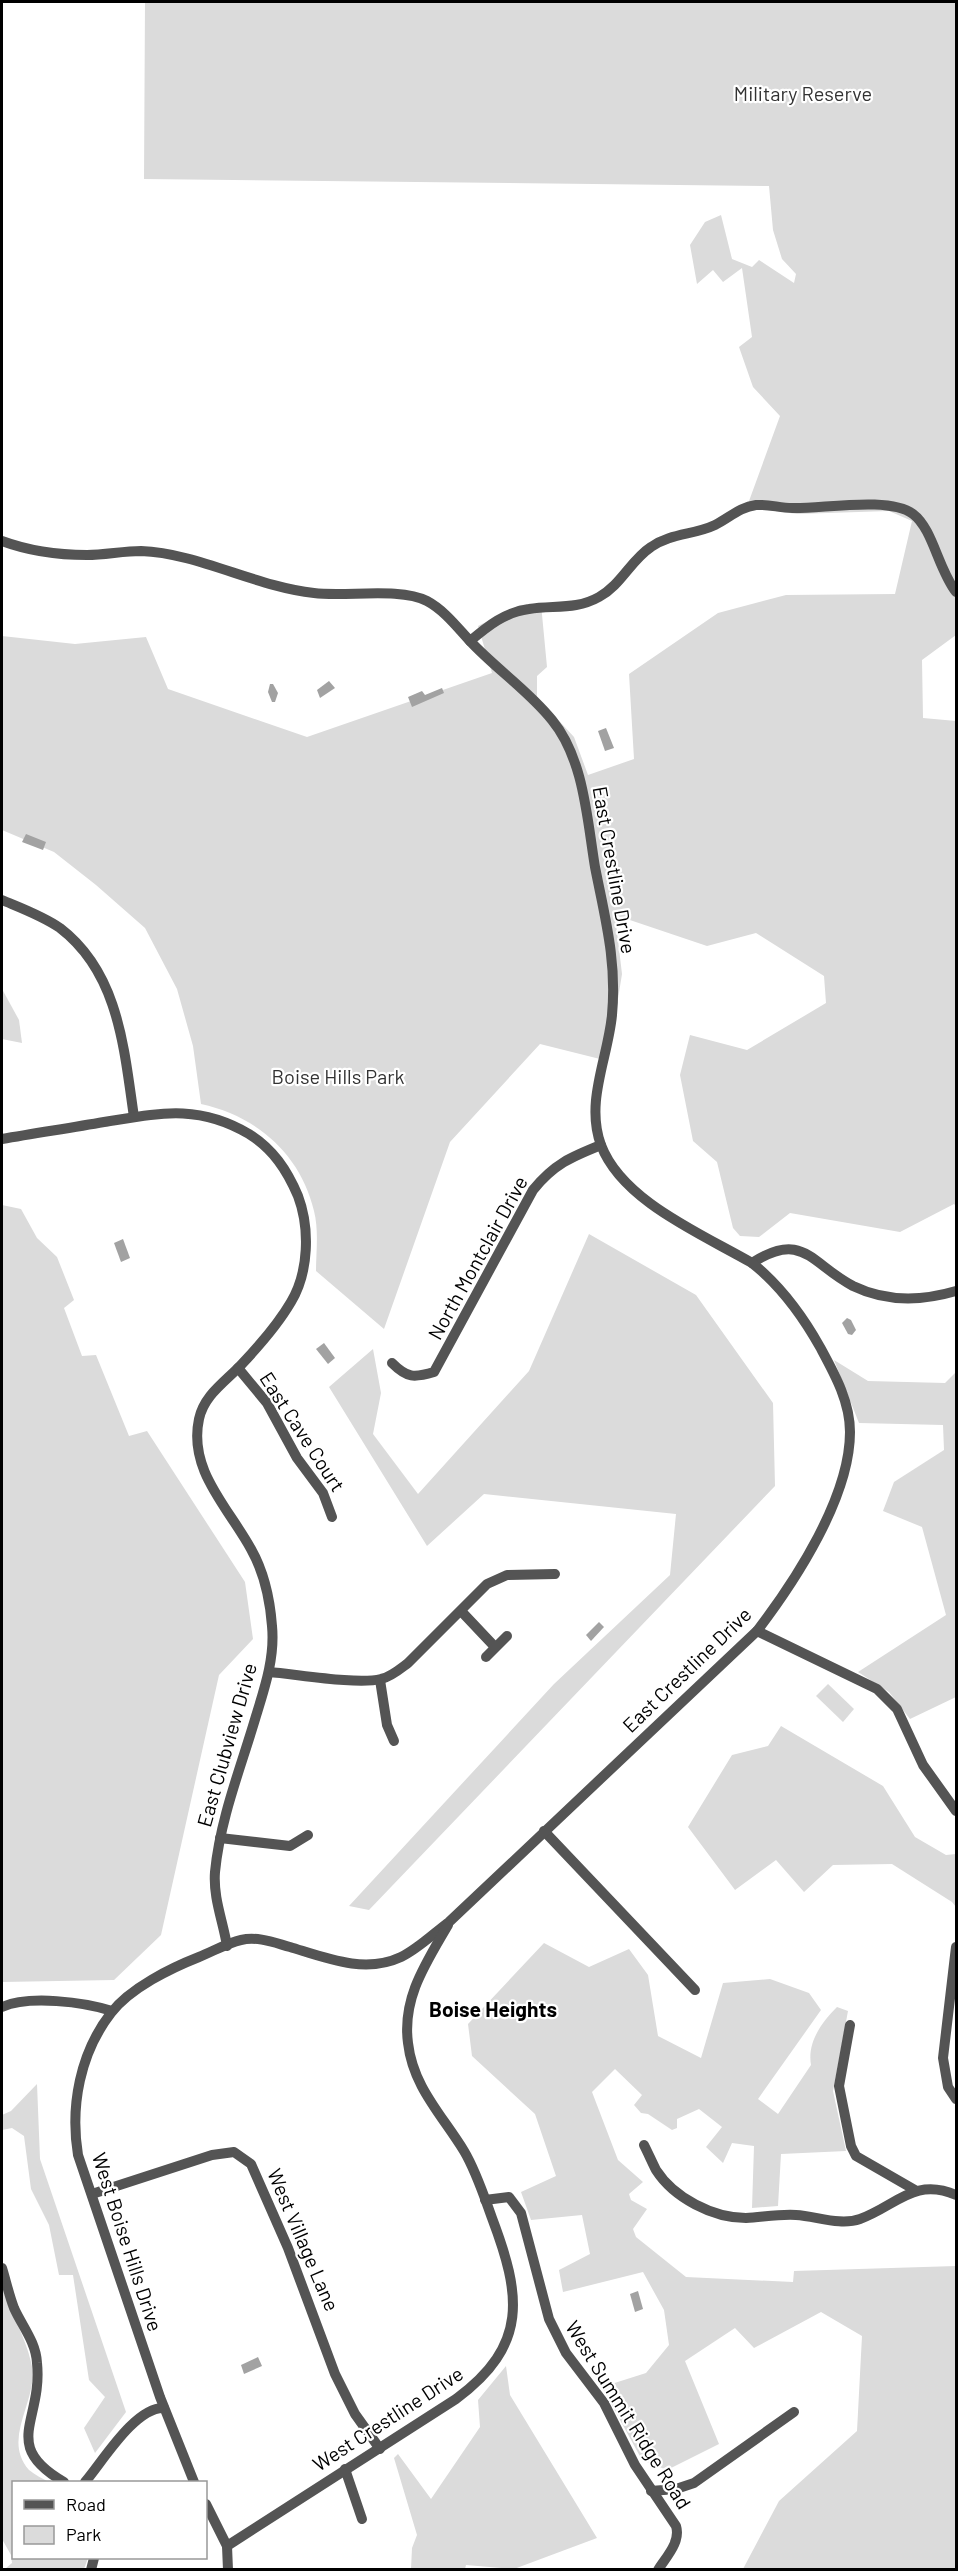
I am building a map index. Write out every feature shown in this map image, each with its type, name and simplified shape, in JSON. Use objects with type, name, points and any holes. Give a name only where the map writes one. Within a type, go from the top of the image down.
[{"type":"street","points":[[470,641],[495,621],[512,613],[528,609],[579,605],[600,596],[617,583],[639,557],[652,546],[670,536],[715,525],[755,505],[794,508],[888,505],[902,508],[912,513],[922,523],[940,566],[957,592]]},
{"type":"street","name":"East Crestline Drive","points":[[2,541],[52,553],[88,555],[142,551],[171,556],[264,583],[311,593],[408,595],[426,601],[442,611],[553,720],[566,741],[581,787],[608,921],[613,968],[612,1016],[597,1088],[595,1109],[601,1145],[610,1163],[628,1184],[651,1204],[752,1263],[766,1274],[788,1298],[812,1332],[845,1401],[850,1431],[847,1466],[836,1500],[787,1591],[757,1630],[449,1922]]},
{"type":"street","points":[[2,900],[60,928],[96,969],[112,1000],[119,1023],[134,1117]]},
{"type":"street","name":"East Clubview Drive","points":[[2,1139],[134,1117],[201,1114],[223,1120],[263,1145],[277,1157],[291,1179],[301,1204],[306,1228],[304,1262],[293,1299],[279,1322],[206,1400],[199,1417],[198,1454],[206,1477],[251,1550],[270,1602],[273,1629],[269,1672],[220,1838],[215,1876],[217,1906],[227,1946]]},
{"type":"street","name":"North Montclair Drive","points":[[392,1363],[404,1374],[419,1376],[434,1372],[533,1190],[548,1172],[574,1156],[601,1145]]},
{"type":"street","points":[[752,1263],[769,1252],[783,1249],[796,1250],[807,1254],[854,1286],[893,1299],[927,1298],[957,1292]]},
{"type":"street","name":"East Cave Court","points":[[238,1368],[267,1403],[297,1458],[323,1493],[332,1517]]},
{"type":"street","points":[[269,1672],[380,1680],[408,1663],[487,1584],[507,1575],[555,1574]]},
{"type":"street","points":[[461,1611],[495,1647]]},
{"type":"street","points":[[757,1630],[878,1689],[897,1709],[923,1765],[957,1811]]},
{"type":"street","points":[[486,1657],[507,1636]]},
{"type":"street","points":[[380,1680],[387,1725],[394,1741]]},
{"type":"street","points":[[544,1831],[696,1990]]},
{"type":"street","points":[[220,1838],[290,1846],[308,1835]]},
{"type":"street","points":[[2,2007],[27,2002],[81,2004],[112,2011],[158,1976],[241,1940],[255,1939],[339,1962],[362,1965],[384,1963],[402,1957],[449,1922]]},
{"type":"street","name":"West Crestline Drive","points":[[227,2546],[345,2469],[380,2449],[478,2382],[495,2362],[505,2343],[512,2322],[513,2283],[507,2259],[465,2153],[416,2079],[407,2041],[409,2001],[416,1981],[449,1922]]},
{"type":"street","points":[[957,1947],[943,2058],[948,2087],[957,2098]]},
{"type":"street","name":"West Boise Hills Drive","points":[[112,2011],[92,2044],[76,2097],[75,2137],[78,2155],[164,2408],[194,2481]]},
{"type":"street","points":[[850,2025],[839,2086],[851,2146],[856,2156],[915,2190]]},
{"type":"street","points":[[644,2145],[657,2171],[677,2193],[718,2213],[744,2218],[787,2215],[847,2221],[859,2219],[915,2190],[932,2188],[957,2194]]},
{"type":"street","name":"West Village Lane","points":[[92,2194],[212,2155],[234,2152],[251,2164],[288,2248],[335,2374],[356,2414],[380,2449]]},
{"type":"street","name":"West Summit Ridge Road","points":[[485,2200],[509,2197],[516,2204],[521,2213],[549,2319],[566,2352],[604,2403],[634,2465],[676,2526],[678,2533],[676,2540],[658,2570]]},
{"type":"street","points":[[2,2268],[15,2309],[33,2343],[38,2362],[38,2386],[22,2432],[22,2443],[33,2466],[62,2481]]},
{"type":"street","points":[[86,2481],[134,2421],[155,2407],[164,2408]]},
{"type":"street","points":[[651,2491],[694,2483],[794,2412]]},
{"type":"street","points":[[345,2469],[362,2519]]},
{"type":"street","points":[[207,2506],[227,2546],[228,2570]]},
{"type":"green space","points":[[145,2],[956,2],[956,635],[922,660],[923,718],[956,721],[956,1206],[954,1204],[900,1232],[790,1213],[759,1237],[740,1236],[733,1228],[717,1162],[693,1141],[680,1075],[690,1035],[747,1050],[826,1003],[824,976],[756,933],[707,946],[615,915],[622,974],[608,1061],[540,1044],[450,1142],[384,1329],[316,1271],[317,1234],[314,1211],[299,1172],[287,1156],[258,1128],[221,1110],[201,1104],[193,1046],[177,989],[145,928],[54,852],[2,830],[2,636],[75,644],[146,637],[168,689],[307,737],[492,673],[478,626],[520,605],[541,604],[547,667],[537,676],[537,697],[574,737],[588,775],[634,759],[629,674],[718,613],[786,595],[895,594],[912,521],[889,511],[797,514],[761,509],[745,512],[780,416],[753,387],[739,347],[752,337],[742,268],[723,282],[713,270],[697,284],[690,245],[705,222],[721,215],[732,259],[752,267],[759,260],[794,283],[796,274],[782,259],[773,230],[769,186],[144,179]]},
{"type":"green space","points":[[2,989],[19,1020],[22,1043],[2,1039]]},
{"type":"green space","points":[[2,1205],[21,1209],[37,1238],[57,1257],[74,1300],[64,1308],[82,1356],[96,1355],[129,1436],[147,1431],[245,1582],[253,1639],[219,1675],[161,1935],[114,1980],[2,1982]]},
{"type":"green space","points":[[589,1234],[696,1295],[773,1403],[775,1486],[369,1910],[349,1906],[554,1684],[670,1575],[676,1514],[484,1494],[427,1546],[329,1387],[373,1349],[381,1393],[373,1434],[418,1494],[529,1371]]},
{"type":"green space","points":[[834,1360],[868,1381],[945,1383],[956,1372],[956,1697],[910,1719],[889,1692],[858,1672],[946,1615],[922,1527],[883,1511],[894,1482],[944,1450],[943,1425],[859,1423]]},
{"type":"green space","points":[[828,1684],[854,1709],[843,1722],[816,1696]]},
{"type":"green space","points":[[781,1726],[883,1786],[915,1837],[946,1855],[956,1854],[956,1907],[952,1902],[892,1864],[833,1865],[804,1892],[776,1860],[735,1890],[688,1827],[732,1755],[768,1746]]},
{"type":"green space","points":[[544,1943],[589,1967],[629,1949],[648,1975],[658,2036],[701,2058],[723,1983],[770,1979],[809,1993],[821,2010],[758,2099],[778,2114],[811,2065],[811,2048],[821,2026],[837,2007],[848,2011],[833,2091],[846,2151],[781,2154],[778,2206],[752,2208],[754,2146],[732,2143],[723,2163],[706,2147],[722,2127],[699,2109],[677,2119],[677,2128],[672,2130],[648,2114],[641,2113],[634,2105],[642,2095],[615,2069],[592,2092],[618,2160],[643,2182],[629,2194],[631,2200],[647,2209],[633,2229],[636,2237],[686,2277],[793,2282],[794,2271],[956,2266],[956,2569],[743,2569],[779,2501],[857,2431],[862,2336],[821,2312],[754,2348],[735,2328],[685,2361],[719,2444],[667,2470],[642,2460],[602,2387],[646,2373],[669,2345],[664,2310],[643,2272],[563,2292],[559,2270],[590,2254],[582,2215],[531,2220],[521,2192],[556,2176],[535,2114],[472,2056],[468,2024]]},
{"type":"green space","points":[[37,2084],[40,2159],[126,2412],[95,2453],[84,2428],[105,2397],[89,2380],[73,2275],[59,2275],[49,2225],[31,2189],[24,2136],[12,2128],[2,2130],[2,2115],[11,2111]]},
{"type":"green space","points":[[2,2284],[28,2352],[33,2376],[18,2444],[21,2457],[29,2470],[47,2481],[12,2481],[12,2559],[88,2559],[84,2569],[5,2569],[12,2563],[11,2555],[2,2539]]},
{"type":"green space","points":[[506,2366],[510,2395],[597,2538],[514,2569],[466,2565],[465,2569],[411,2569],[412,2548],[417,2535],[394,2458],[398,2454],[431,2499],[480,2427],[478,2400]]},
{"type":"shaded area","points":[[329,681],[335,688],[320,698],[317,690]]},
{"type":"shaded area","points":[[270,684],[273,684],[278,693],[275,702],[272,702],[268,692]]},
{"type":"shaded area","points":[[442,688],[444,693],[412,707],[408,697],[422,691],[425,695]]},
{"type":"shaded area","points":[[606,728],[614,748],[605,751],[598,731]]},
{"type":"shaded area","points":[[26,834],[46,842],[43,850],[22,842]]},
{"type":"shaded area","points":[[123,1239],[130,1258],[121,1262],[114,1243]]},
{"type":"shaded area","points":[[847,1318],[851,1320],[856,1330],[852,1335],[848,1334],[842,1323]]},
{"type":"shaded area","points":[[324,1343],[335,1358],[328,1364],[316,1349]]},
{"type":"shaded area","points":[[599,1622],[604,1627],[591,1641],[586,1635]]},
{"type":"shaded area","points":[[638,2291],[643,2309],[635,2312],[630,2294]]},
{"type":"shaded area","points":[[258,2357],[262,2366],[244,2374],[241,2365]]},
{"type":"district","name":"Boise Heights","points":[[493,2010]]},
{"type":"park label","name":"Military Reserve","points":[[803,94]]},
{"type":"park label","name":"Boise Hills Park","points":[[338,1077]]}]
